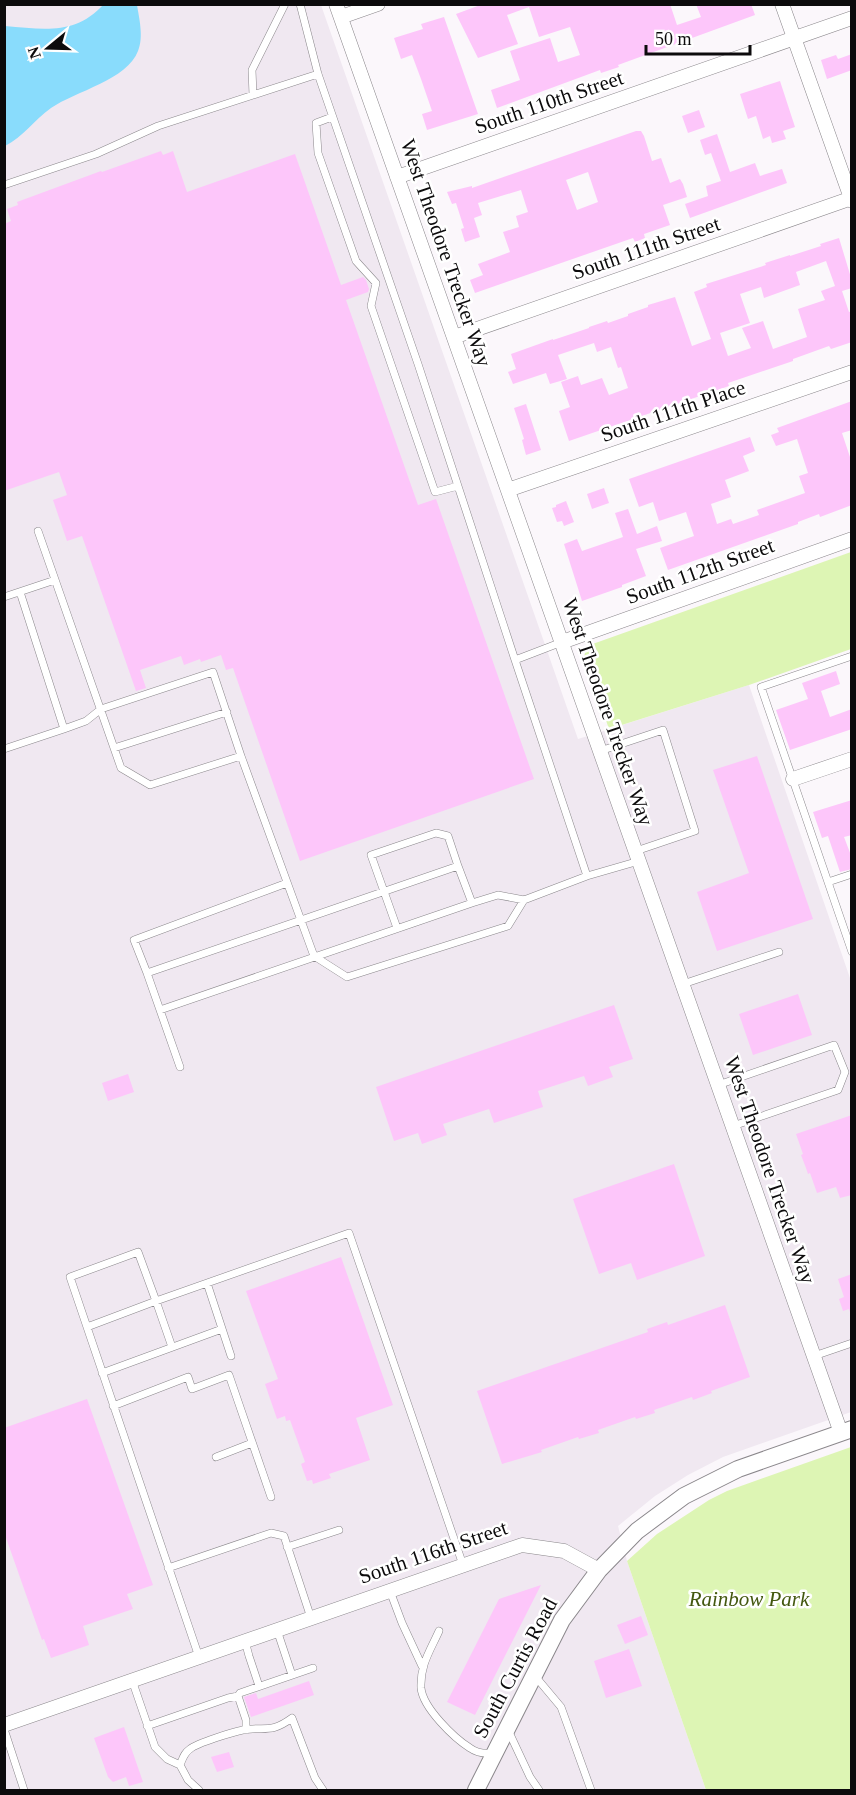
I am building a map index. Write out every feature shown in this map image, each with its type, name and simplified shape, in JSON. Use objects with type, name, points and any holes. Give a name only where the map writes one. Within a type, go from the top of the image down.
[{"type":"street","points":[[338,11],[378,4]]},
{"type":"street","points":[[782,4],[851,199]]},
{"type":"street","name":"West Theodore Trecker Way","points":[[338,11],[814,1356],[846,1431]]},
{"type":"street","name":"South 110th Street","points":[[397,177],[852,18]]},
{"type":"street","name":"South 111th Street","points":[[454,337],[851,199]]},
{"type":"street","name":"South 111th Place","points":[[508,490],[852,372]]},
{"type":"street","name":"South 112th Street","points":[[562,642],[852,539]]},
{"type":"street","points":[[793,779],[852,759]]},
{"type":"street","points":[[599,1570],[637,1531],[684,1496],[738,1469],[846,1431]]},
{"type":"street","name":"South 116th Street","points":[[4,1727],[132,1680],[522,1545],[564,1551],[599,1570]]},
{"type":"street","name":"South Curtis Road","points":[[476,1791],[562,1620],[599,1570]]},
{"type":"lane","points":[[253,95],[252,69],[285,4]]},
{"type":"lane","points":[[300,4],[332,117],[458,486],[587,876]]},
{"type":"lane","points":[[4,185],[96,154],[158,126],[318,74]]},
{"type":"lane","points":[[332,117],[316,123],[318,153],[356,261],[376,283]]},
{"type":"lane","points":[[376,283],[388,278]]},
{"type":"lane","points":[[376,283],[372,306],[435,492],[458,486]]},
{"type":"lane","points":[[38,531],[121,768],[150,785],[241,756]]},
{"type":"lane","points":[[4,597],[55,580]]},
{"type":"lane","points":[[20,591],[64,729]]},
{"type":"lane","points":[[515,660],[562,642]]},
{"type":"lane","points":[[852,656],[761,687],[852,952]]},
{"type":"lane","points":[[4,749],[86,721],[101,709],[213,672],[314,956],[347,977],[508,926],[524,900]]},
{"type":"lane","points":[[114,748],[227,712]]},
{"type":"lane","points":[[160,1010],[498,895],[524,900],[695,831],[663,730],[600,751]]},
{"type":"lane","points":[[397,928],[371,855],[436,833],[448,836],[472,903]]},
{"type":"lane","points":[[147,973],[458,866]]},
{"type":"lane","points":[[828,882],[852,874]]},
{"type":"lane","points":[[180,1067],[135,940],[287,883]]},
{"type":"lane","points":[[682,984],[780,952]]},
{"type":"lane","points":[[718,1085],[834,1046],[845,1072],[838,1090],[733,1126]]},
{"type":"lane","points":[[87,1327],[349,1233],[463,1565]]},
{"type":"lane","points":[[172,1347],[138,1252],[70,1277],[199,1657]]},
{"type":"lane","points":[[207,1283],[231,1356]]},
{"type":"lane","points":[[102,1373],[222,1329]]},
{"type":"lane","points":[[814,1356],[852,1343]]},
{"type":"lane","points":[[113,1406],[188,1377],[192,1389],[229,1375],[271,1497]]},
{"type":"lane","points":[[216,1457],[252,1443]]},
{"type":"lane","points":[[287,1547],[339,1530]]},
{"type":"lane","points":[[168,1568],[271,1533],[284,1536],[311,1618]]},
{"type":"lane","points":[[390,1591],[422,1666]]},
{"type":"lane","points":[[277,1630],[292,1675]]},
{"type":"lane","points":[[439,1631],[422,1666],[421,1690],[435,1715],[471,1749],[486,1754],[495,1753]]},
{"type":"lane","points":[[245,1641],[259,1686]]},
{"type":"lane","points":[[147,1726],[313,1668]]},
{"type":"lane","points":[[534,1675],[561,1707],[591,1791]]},
{"type":"lane","points":[[132,1680],[155,1747],[180,1765],[188,1780],[198,1791]]},
{"type":"lane","points":[[238,1696],[246,1720],[246,1730]]},
{"type":"lane","points":[[180,1765],[183,1755],[191,1748],[246,1730],[273,1728],[292,1718],[315,1778],[323,1791]]},
{"type":"lane","points":[[4,1727],[24,1791]]},
{"type":"lane","points":[[507,1728],[539,1791]]},
{"type":"shaded area","points":[[5,5],[321,5],[578,739],[749,685],[851,981],[851,1412],[723,1457],[655,1496],[618,1526],[627,1561],[706,1790],[5,1790]]},
{"type":"green space","points":[[851,552],[851,649],[749,685],[609,729],[584,657],[587,646]]},
{"type":"green space","name":"Rainbow Park","points":[[851,1447],[851,1790],[706,1790],[627,1561],[657,1534],[709,1500],[727,1491]]},
{"type":"water","points":[[104,4],[137,5],[141,40],[132,61],[123,70],[100,84],[51,108],[5,146],[5,26],[45,29],[70,26],[93,14]]},
{"type":"building","points":[[483,4],[670,4],[677,25],[701,17],[696,4],[751,4],[755,15],[618,65],[619,67],[601,73],[600,70],[497,108],[491,90],[520,80],[510,51],[550,38],[558,62],[580,55],[570,27],[539,37],[529,7],[507,15],[518,44],[478,58],[456,14]]},
{"type":"building","points":[[444,17],[478,114],[427,130],[422,114],[432,111],[421,79],[412,55],[401,59],[394,38],[423,29],[421,24]]},
{"type":"building","points":[[852,54],[852,70],[827,79],[821,60],[836,55],[838,59]]},
{"type":"building","points":[[780,81],[795,127],[783,131],[786,139],[772,143],[770,136],[763,139],[756,116],[748,119],[740,94]]},
{"type":"building","points":[[699,110],[705,127],[688,133],[682,116]]},
{"type":"building","points":[[641,131],[652,161],[661,158],[670,183],[680,179],[687,197],[663,205],[670,225],[644,234],[645,238],[635,242],[633,238],[475,293],[470,280],[483,275],[478,264],[510,252],[503,232],[519,227],[516,216],[528,212],[521,190],[478,203],[482,215],[474,218],[480,237],[465,242],[461,229],[464,228],[456,203],[452,204],[447,192],[472,186],[472,188]],"holes":[[[588,172],[598,202],[577,210],[566,180]]]},
{"type":"building","points":[[717,134],[730,172],[755,163],[760,176],[782,169],[787,183],[690,218],[685,204],[708,196],[706,186],[721,181],[711,153],[705,155],[700,140]]},
{"type":"building","points":[[161,151],[163,155],[173,151],[187,192],[295,154],[341,285],[363,277],[366,280],[368,292],[346,300],[418,505],[436,499],[534,779],[300,861],[233,668],[226,670],[221,655],[184,665],[181,656],[140,670],[146,688],[136,691],[82,536],[67,541],[53,500],[67,495],[59,472],[4,491],[4,224],[11,221],[7,209],[18,205],[17,202]]},
{"type":"building","points":[[839,238],[852,281],[852,288],[842,291],[849,312],[852,311],[852,342],[831,349],[829,346],[728,383],[729,386],[569,441],[559,411],[570,407],[561,382],[578,376],[581,385],[602,378],[609,395],[628,388],[611,347],[597,352],[594,343],[558,355],[567,379],[550,384],[546,373],[513,384],[508,372],[516,369],[511,354],[607,321],[608,323],[648,307],[648,305],[675,297],[692,346],[711,339],[694,292],[707,287],[706,284],[821,246],[820,244]],"holes":[[[826,261],[835,286],[821,291],[825,300],[798,309],[807,337],[773,349],[763,321],[742,328],[751,348],[728,356],[720,333],[750,323],[740,294],[761,287],[764,298],[800,285],[796,272]]]},
{"type":"building","points":[[852,401],[852,430],[842,433],[852,463],[852,505],[820,517],[819,514],[798,522],[798,524],[668,570],[660,548],[694,536],[686,512],[659,521],[653,502],[639,507],[629,479],[750,437],[755,451],[743,456],[749,471],[725,480],[731,497],[711,504],[717,524],[731,519],[733,524],[759,515],[757,510],[805,493],[799,476],[808,473],[797,439],[776,446],[771,435],[779,432],[777,428]]},
{"type":"building","points":[[526,404],[541,450],[526,455],[522,440],[524,439],[514,408]]},
{"type":"building","points":[[604,488],[609,503],[592,509],[587,494]]},
{"type":"building","points":[[566,501],[574,522],[564,526],[562,521],[557,522],[552,508]]},
{"type":"building","points":[[628,509],[637,534],[657,526],[662,541],[636,549],[646,576],[582,601],[564,544],[577,539],[582,551],[623,537],[615,513]]},
{"type":"building","points":[[836,671],[840,684],[821,691],[830,717],[852,709],[852,729],[790,750],[776,710],[808,699],[802,683]]},
{"type":"building","points":[[757,756],[813,919],[717,951],[697,892],[749,873],[713,770]]},
{"type":"building","points":[[852,800],[852,835],[844,837],[852,858],[852,869],[840,872],[828,836],[822,838],[813,812]]},
{"type":"building","points":[[798,994],[812,1035],[753,1055],[739,1014]]},
{"type":"building","points":[[614,1005],[633,1059],[609,1067],[613,1077],[588,1086],[584,1076],[538,1091],[543,1107],[494,1123],[489,1109],[443,1124],[447,1135],[422,1144],[418,1133],[394,1141],[376,1087]]},
{"type":"building","points":[[128,1074],[134,1092],[108,1101],[102,1083]]},
{"type":"building","points":[[852,1115],[852,1195],[840,1198],[836,1187],[817,1193],[801,1155],[803,1154],[796,1134]]},
{"type":"building","points":[[674,1164],[705,1256],[637,1280],[631,1263],[599,1274],[573,1199]]},
{"type":"building","points":[[341,1257],[393,1405],[356,1418],[370,1460],[329,1474],[331,1478],[313,1484],[312,1480],[307,1481],[301,1464],[305,1462],[290,1420],[286,1421],[285,1416],[277,1419],[265,1384],[278,1379],[246,1291]]},
{"type":"building","points":[[852,1274],[852,1312],[849,1309],[843,1311],[839,1299],[844,1297],[838,1279]]},
{"type":"building","points":[[725,1305],[750,1377],[693,1400],[692,1397],[654,1410],[655,1413],[636,1419],[635,1417],[598,1430],[599,1433],[579,1439],[578,1437],[541,1450],[542,1452],[502,1464],[477,1391],[648,1332],[647,1329],[667,1322],[668,1325]]},
{"type":"building","points":[[87,1399],[153,1585],[127,1594],[133,1609],[83,1626],[89,1645],[51,1658],[44,1639],[42,1640],[4,1532],[4,1428]]},
{"type":"building","points":[[541,1585],[475,1715],[447,1702],[499,1599]]},
{"type":"building","points":[[641,1616],[648,1635],[625,1644],[617,1625]]},
{"type":"building","points":[[629,1649],[642,1686],[606,1698],[594,1661]]},
{"type":"building","points":[[309,1681],[314,1695],[251,1717],[244,1697],[256,1693],[258,1699]]},
{"type":"building","points":[[124,1727],[143,1782],[129,1786],[126,1777],[113,1782],[108,1777],[94,1738]]},
{"type":"building","points":[[229,1752],[234,1767],[217,1772],[211,1757]]}]
